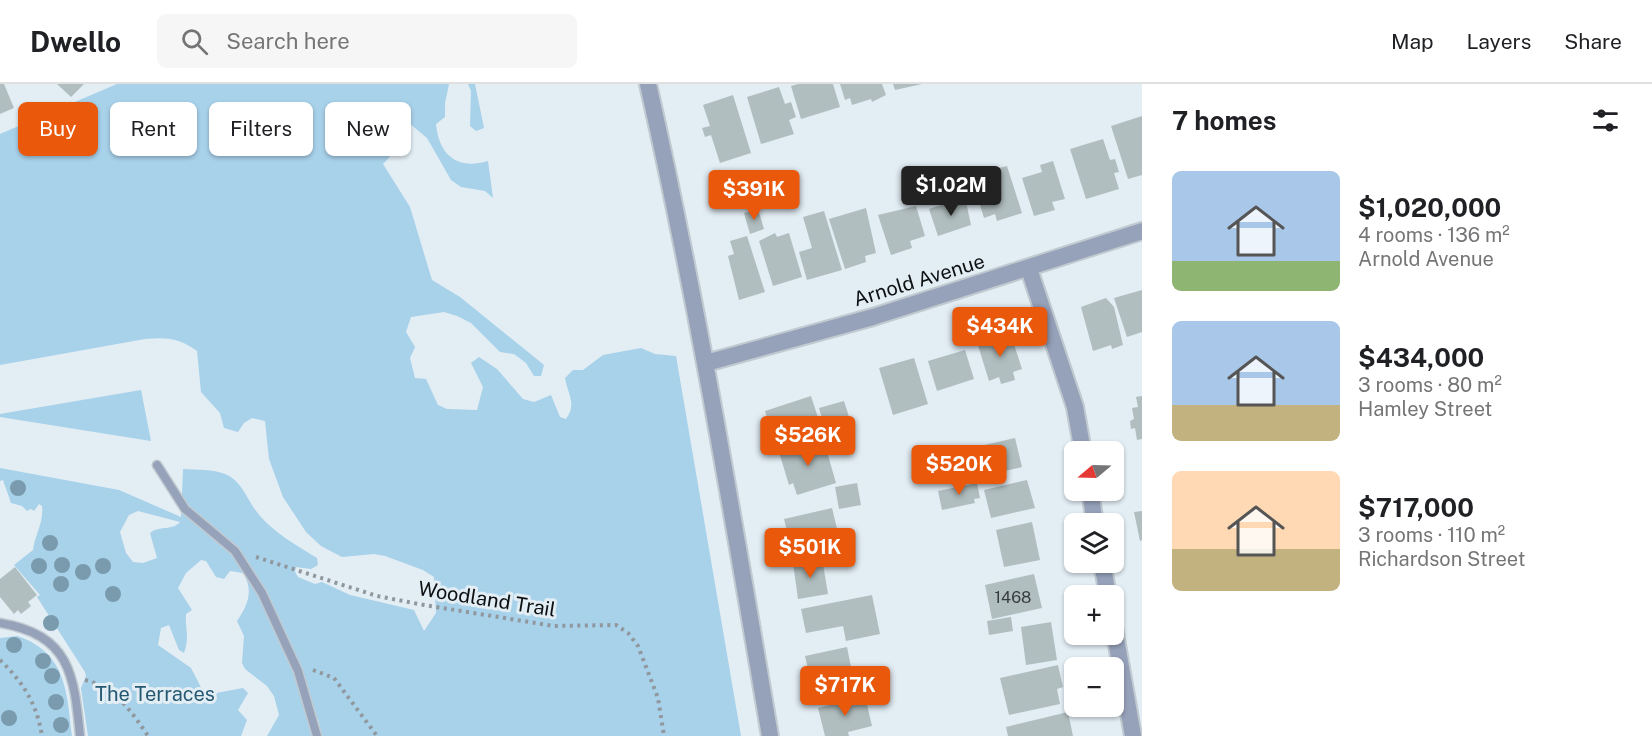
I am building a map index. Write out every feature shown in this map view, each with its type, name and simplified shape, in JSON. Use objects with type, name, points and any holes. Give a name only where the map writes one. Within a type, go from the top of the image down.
[{"type":"street","points":[[648,84],[676,208],[706,363],[770,736]]},
{"type":"street","name":"Arnold Avenue","points":[[706,363],[873,317],[1142,231]]},
{"type":"street","points":[[1029,269],[1075,407],[1081,441]]},
{"type":"street","points":[[1117,645],[1133,736]]},
{"type":"lane","points":[[158,465],[185,509],[235,551],[275,617],[298,671],[317,736]]},
{"type":"lane","points":[[0,623],[19,627],[45,639],[58,649],[73,677],[80,736]]},
{"type":"path","name":"Woodland Trail","points":[[235,551],[377,596],[554,626],[616,625],[628,633],[638,646],[658,698],[664,736]]},
{"type":"path","points":[[0,660],[14,673],[30,695],[42,736]]},
{"type":"path","points":[[298,671],[315,670],[334,678],[378,736]]},
{"type":"path","points":[[73,677],[94,682],[122,700],[148,736]]},
{"type":"green space","name":"The Terraces","points":[[117,84],[449,84],[445,117],[436,124],[441,145],[452,158],[459,162],[468,164],[488,161],[493,198],[485,191],[461,187],[451,180],[427,138],[411,125],[411,102],[325,102],[325,156],[390,156],[383,164],[410,207],[432,280],[460,297],[544,365],[541,376],[534,376],[526,363],[514,354],[500,352],[471,323],[444,312],[411,317],[406,332],[415,347],[410,358],[415,378],[426,379],[438,405],[447,409],[477,410],[483,387],[471,363],[479,357],[497,369],[523,399],[534,402],[551,395],[560,417],[566,419],[571,409],[571,399],[565,378],[573,370],[583,370],[603,355],[641,348],[655,354],[676,356],[741,736],[322,736],[318,719],[307,713],[313,736],[267,736],[279,715],[274,696],[267,686],[245,669],[242,663],[244,636],[237,621],[248,597],[246,579],[243,573],[230,571],[224,579],[216,577],[206,561],[201,560],[186,573],[178,588],[192,610],[186,614],[187,637],[184,653],[179,650],[169,625],[161,628],[158,645],[191,668],[203,691],[211,694],[243,688],[248,693],[238,710],[247,720],[241,736],[88,736],[81,688],[86,676],[85,672],[37,597],[40,595],[14,565],[33,550],[42,517],[42,506],[39,504],[34,511],[31,509],[27,511],[22,506],[11,503],[3,480],[0,481],[0,468],[119,490],[181,517],[183,469],[220,472],[236,482],[266,522],[317,558],[318,565],[311,569],[296,567],[295,572],[298,577],[315,584],[322,582],[350,595],[414,610],[424,631],[436,613],[434,577],[423,570],[385,556],[374,554],[342,557],[321,546],[306,532],[283,497],[269,459],[265,421],[252,418],[244,423],[238,432],[224,428],[220,413],[201,392],[197,351],[185,343],[166,338],[145,339],[0,365],[0,134],[18,126],[18,156],[98,156],[98,102],[75,102]],"holes":[[[138,511],[180,522],[150,533],[157,558],[143,563],[133,562],[126,553],[120,532],[129,515]]]},
{"type":"green space","points":[[468,84],[475,84],[484,128],[476,131],[470,126],[471,91]]},
{"type":"green space","points":[[141,390],[151,441],[0,417],[0,414]]},
{"type":"green space","points":[[17,636],[46,652],[55,663],[65,689],[72,736],[0,736],[0,638]]},
{"type":"building","points":[[0,84],[4,84],[14,108],[0,114]]},
{"type":"building","points":[[57,84],[84,84],[71,97]]},
{"type":"building","points":[[833,84],[840,107],[801,119],[791,86]]},
{"type":"building","points":[[840,84],[882,84],[886,95],[872,102],[871,99],[852,105],[850,98],[845,100]]},
{"type":"building","points":[[893,84],[922,84],[895,90]]},
{"type":"building","points":[[779,87],[785,104],[791,102],[796,117],[789,120],[794,134],[761,144],[747,97]]},
{"type":"building","points":[[733,95],[751,153],[720,163],[711,135],[705,137],[702,128],[710,126],[703,105]]},
{"type":"building","points":[[1142,116],[1142,175],[1128,179],[1111,126]]},
{"type":"building","points":[[1103,139],[1110,160],[1115,159],[1119,172],[1114,173],[1119,189],[1086,199],[1070,149]]},
{"type":"building","points":[[1053,161],[1065,199],[1052,202],[1055,210],[1034,216],[1022,178],[1042,172],[1040,165]]},
{"type":"building","points":[[1007,166],[1022,213],[997,221],[995,214],[984,218],[974,185],[994,179],[992,170]]},
{"type":"building","points":[[965,197],[971,225],[938,236],[929,209]]},
{"type":"building","points":[[916,206],[925,236],[910,241],[912,248],[891,255],[878,215]]},
{"type":"building","points":[[866,208],[876,253],[865,256],[866,262],[845,269],[829,219]]},
{"type":"building","points":[[758,209],[764,229],[750,234],[744,213]]},
{"type":"building","points":[[824,211],[842,270],[807,280],[799,252],[812,248],[803,217]]},
{"type":"building","points":[[775,233],[777,237],[789,233],[802,277],[773,286],[759,241]]},
{"type":"building","points":[[747,236],[765,292],[739,300],[728,256],[734,254],[730,241]]},
{"type":"building","points":[[1142,290],[1142,332],[1127,337],[1114,298]]},
{"type":"building","points":[[1106,298],[1114,307],[1123,345],[1112,349],[1111,345],[1093,351],[1081,307]]},
{"type":"building","points":[[1010,332],[1022,369],[1013,372],[1015,380],[1001,384],[999,377],[989,381],[977,342]]},
{"type":"building","points":[[965,350],[974,379],[937,391],[928,361]]},
{"type":"building","points":[[914,358],[928,404],[893,415],[879,368]]},
{"type":"building","points":[[811,396],[821,427],[775,442],[765,411]]},
{"type":"building","points":[[1142,396],[1142,439],[1137,440],[1135,428],[1131,429],[1130,421],[1134,419],[1132,408],[1138,407],[1136,397]]},
{"type":"building","points":[[844,401],[850,420],[840,423],[845,438],[824,445],[820,430],[825,428],[819,408]]},
{"type":"building","points":[[1015,438],[1022,467],[974,478],[967,449]]},
{"type":"building","points":[[818,440],[820,446],[825,445],[836,483],[797,495],[793,483],[789,485],[779,452]]},
{"type":"building","points":[[1027,480],[1035,508],[991,518],[984,490]]},
{"type":"building","points":[[857,483],[861,505],[839,509],[835,487]]},
{"type":"building","points":[[977,483],[980,498],[974,499],[975,503],[942,510],[938,491]]},
{"type":"building","points":[[832,508],[840,541],[792,552],[784,519]]},
{"type":"building","points":[[1142,511],[1142,540],[1140,541],[1134,512]]},
{"type":"building","points":[[1032,522],[1040,560],[1004,567],[996,530]]},
{"type":"building","points":[[822,558],[828,594],[798,599],[793,563]]},
{"type":"building","points":[[15,567],[37,595],[28,602],[31,606],[21,614],[18,610],[14,614],[0,597],[0,579]]},
{"type":"building","points":[[1034,574],[1042,608],[992,619],[985,585]]},
{"type":"building","points":[[872,595],[880,634],[846,641],[843,626],[806,633],[801,609]]},
{"type":"building","points":[[1011,617],[1013,631],[989,635],[987,621]]},
{"type":"building","points":[[1051,622],[1057,660],[1026,665],[1021,627]]},
{"type":"building","points":[[847,647],[855,687],[814,695],[805,656]]},
{"type":"building","points":[[1058,665],[1063,687],[1057,689],[1060,704],[1009,715],[1000,678]]},
{"type":"building","points":[[865,696],[872,726],[848,732],[849,736],[825,736],[818,708]]},
{"type":"building","points":[[1064,713],[1064,717],[1069,717],[1073,736],[1008,736],[1006,727]]}]
